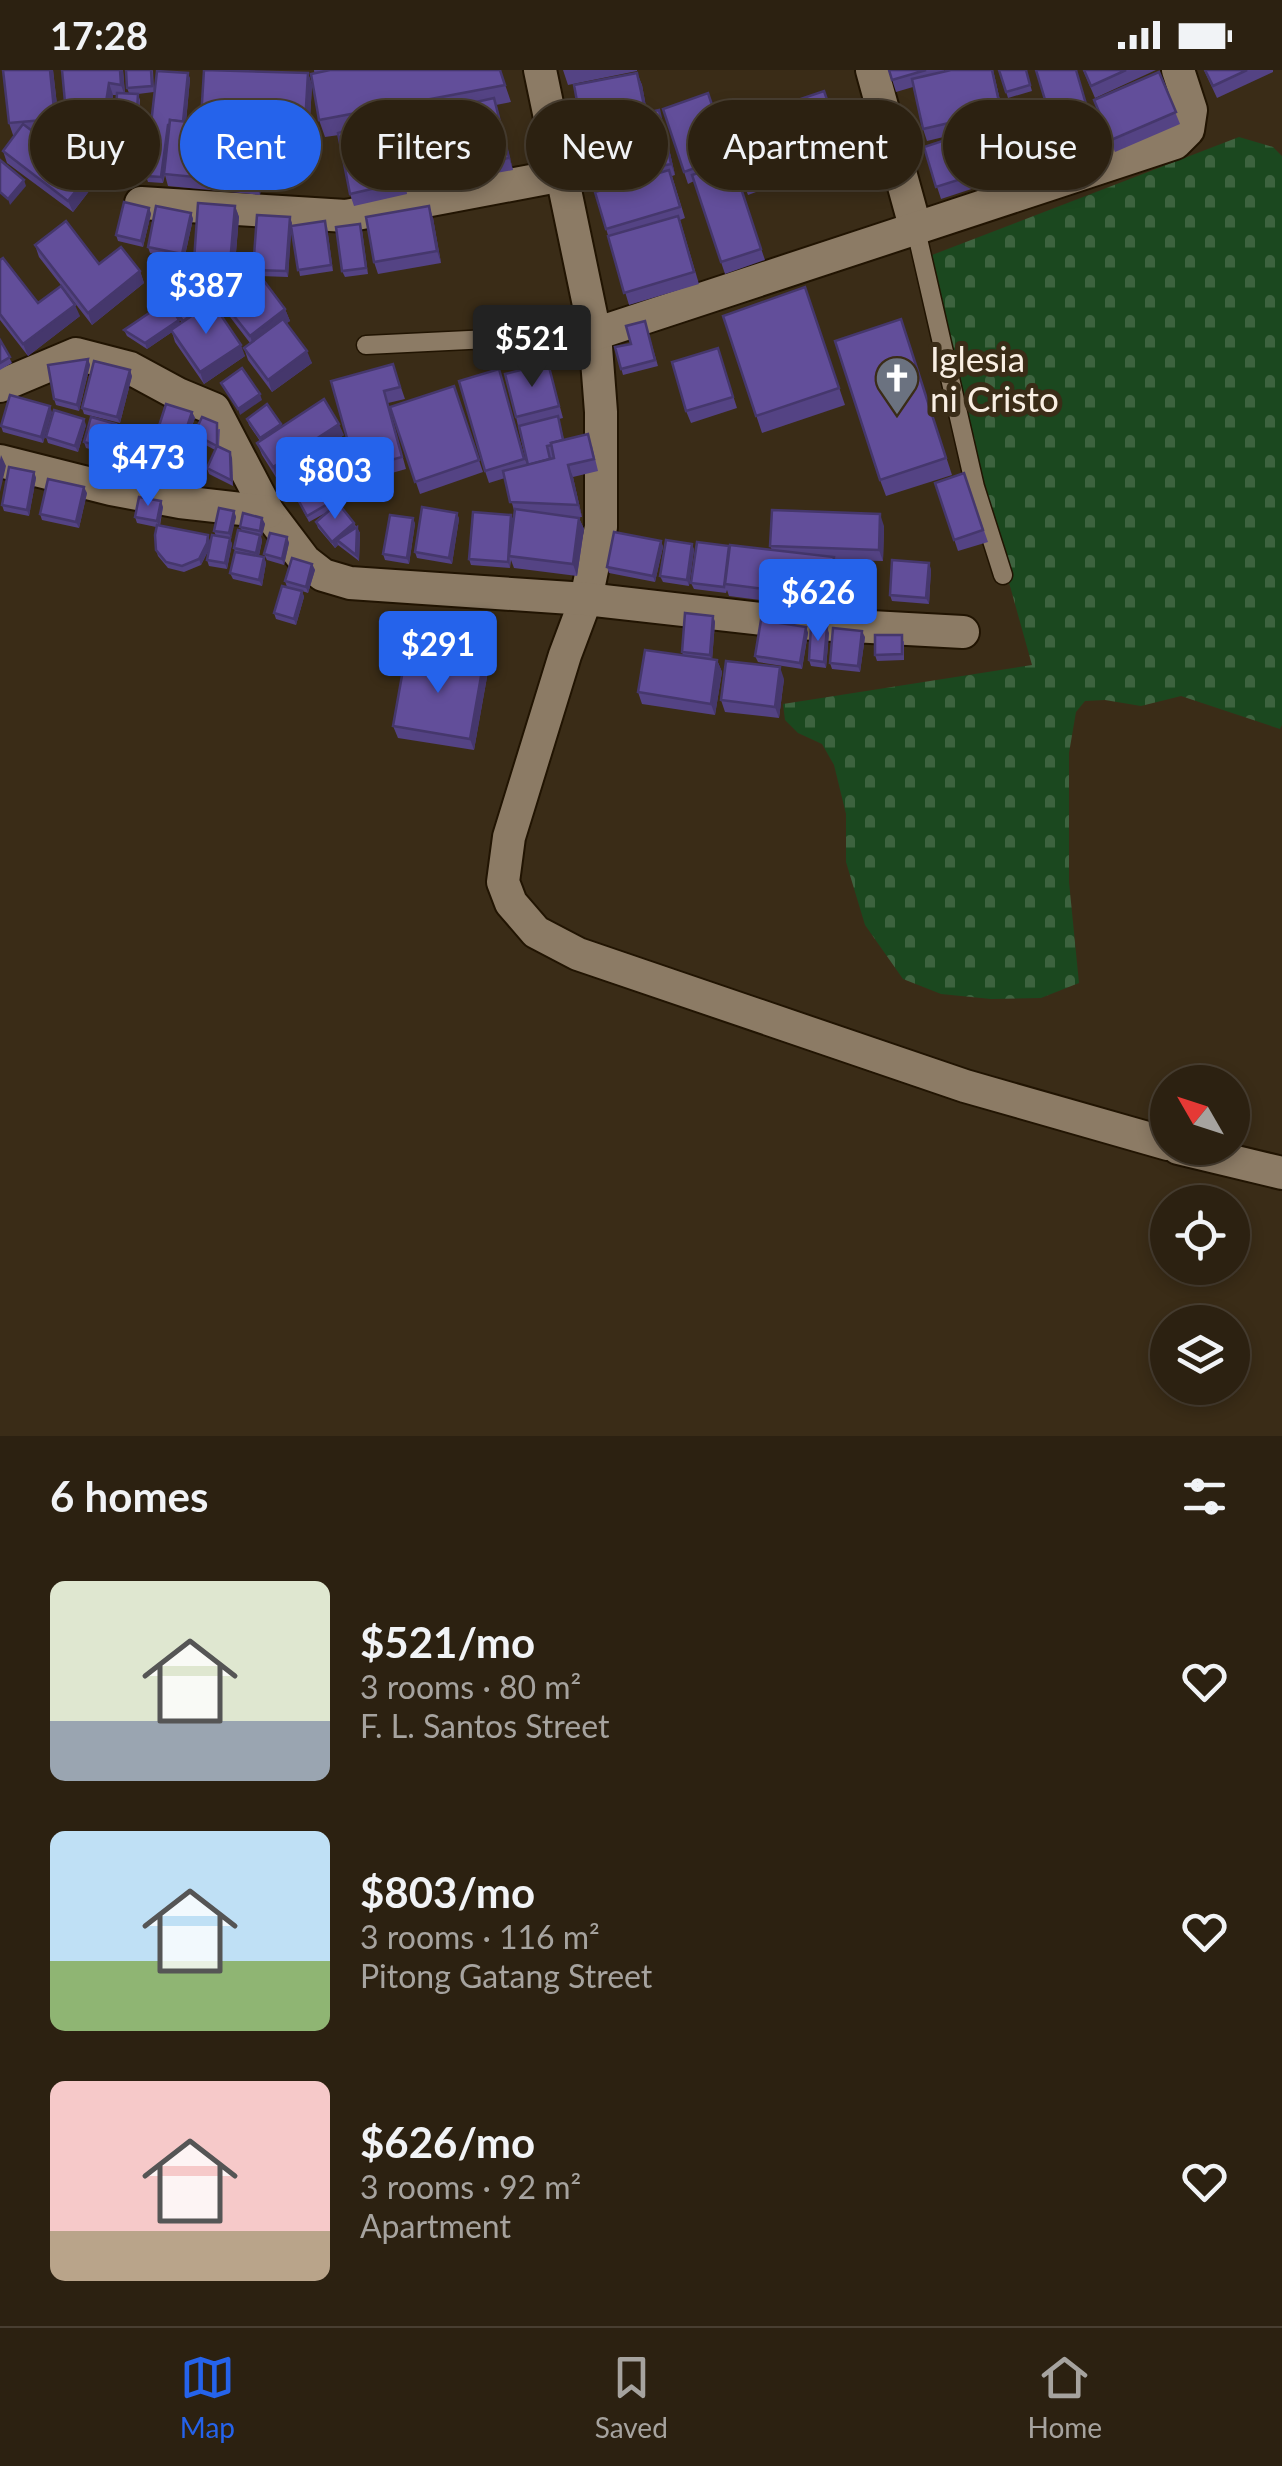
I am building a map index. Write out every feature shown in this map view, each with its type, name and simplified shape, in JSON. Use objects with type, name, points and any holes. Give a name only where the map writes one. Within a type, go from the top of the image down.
[{"type":"street","points":[[540,70],[547,100]]},
{"type":"street","points":[[872,70],[916,230]]},
{"type":"street","points":[[595,334],[1175,143],[1188,130],[1191,110],[1178,70]]},
{"type":"street","points":[[141,204],[346,216],[526,182]]},
{"type":"street","points":[[566,190],[595,334],[601,412],[601,527],[586,599],[509,837],[503,882],[511,904],[536,932],[578,954],[964,1086],[1150,1139]]},
{"type":"street","points":[[0,386],[76,354],[130,368],[214,409],[268,512],[305,561],[323,576],[350,584],[586,599],[797,623],[962,632]]},
{"type":"street","points":[[0,461],[146,496],[268,512]]},
{"type":"street","points":[[1249,1165],[1282,1173]]},
{"type":"lane","points":[[916,230],[975,487],[1003,575]]},
{"type":"lane","points":[[366,345],[595,334]]},
{"type":"green space","points":[[1239,137],[1273,147],[1282,156],[1282,725],[1280,729],[1181,696],[1141,706],[1085,701],[1076,712],[1069,753],[1069,882],[1079,983],[1041,998],[941,994],[903,979],[865,925],[846,862],[846,814],[834,765],[822,744],[798,733],[785,720],[783,704],[1032,665],[919,260],[1101,190],[1112,190],[1112,186]]},
{"type":"building","points":[[3,70],[50,70],[53,100],[30,100],[30,121],[9,123]]},
{"type":"building","points":[[62,70],[120,70],[121,85],[109,83],[106,100],[65,100]]},
{"type":"building","points":[[126,70],[151,70],[152,86],[127,88]]},
{"type":"building","points":[[204,70],[308,73],[306,100],[202,100]]},
{"type":"building","points":[[330,70],[500,70],[505,85],[425,100],[341,100],[341,116],[321,120],[321,100],[316,100],[311,74]]},
{"type":"building","points":[[889,70],[926,70],[892,80]]},
{"type":"building","points":[[951,70],[992,70],[999,100],[943,100],[943,124],[923,129],[923,100],[917,100],[912,79]]},
{"type":"building","points":[[999,70],[1026,70],[1030,85],[1006,92]]},
{"type":"building","points":[[1036,70],[1076,70],[1085,100],[1045,100]]},
{"type":"building","points":[[1084,70],[1126,70],[1091,86]]},
{"type":"building","points":[[1205,70],[1247,70],[1213,86]]},
{"type":"building","points":[[157,71],[188,73],[185,100],[180,100],[180,122],[170,120],[168,125],[161,177],[160,100],[154,100]]},
{"type":"building","points":[[1159,72],[1176,112],[1112,140],[1112,100],[1094,100]]},
{"type":"building","points":[[637,73],[643,100],[577,100],[574,85]]},
{"type":"building","points":[[824,91],[827,100],[797,100]]},
{"type":"building","points":[[117,93],[138,94],[138,100],[117,100]]},
{"type":"building","points":[[708,93],[710,100],[688,100]]},
{"type":"building","points":[[688,100],[688,171],[684,172],[668,124],[668,107]]},
{"type":"building","points":[[170,120],[180,121],[180,176],[164,174]]},
{"type":"building","points":[[23,124],[30,129],[30,172],[3,151]]},
{"type":"building","points":[[943,141],[943,185],[936,187],[924,147]]},
{"type":"building","points":[[0,160],[24,180],[8,199],[0,192]]},
{"type":"building","points":[[668,170],[680,207],[606,229],[595,192],[668,190]]},
{"type":"building","points":[[54,190],[77,190],[68,201]]},
{"type":"building","points":[[697,190],[742,190],[761,249],[721,262]]},
{"type":"building","points":[[124,202],[149,208],[141,241],[116,235]]},
{"type":"building","points":[[198,203],[235,206],[230,264],[194,261]]},
{"type":"building","points":[[156,206],[191,213],[182,254],[148,247]]},
{"type":"building","points":[[429,206],[437,251],[374,262],[366,217]]},
{"type":"building","points":[[257,215],[290,217],[286,271],[253,270]]},
{"type":"building","points":[[678,216],[694,272],[624,293],[608,236]]},
{"type":"building","points":[[66,221],[99,264],[121,247],[140,271],[88,313],[35,245]]},
{"type":"building","points":[[325,221],[331,265],[298,270],[291,226]]},
{"type":"building","points":[[360,224],[366,268],[342,271],[336,227]]},
{"type":"building","points":[[3,258],[38,303],[61,286],[75,305],[23,344],[0,314]]},
{"type":"building","points":[[191,264],[215,298],[183,321],[159,286]]},
{"type":"building","points":[[258,273],[285,309],[250,336],[222,301]]},
{"type":"building","points":[[805,287],[839,388],[756,416],[723,316]]},
{"type":"building","points":[[167,301],[179,320],[145,343],[124,330]]},
{"type":"building","points":[[212,302],[241,345],[200,372],[171,330]]},
{"type":"building","points":[[283,319],[307,351],[268,380],[244,348]]},
{"type":"building","name":"Iglesia ni Cristo","points":[[901,319],[946,458],[880,480],[835,341]]},
{"type":"building","points":[[645,321],[655,360],[621,369],[615,347],[631,344],[626,326]]},
{"type":"building","points":[[0,340],[10,357],[0,363]]},
{"type":"building","points":[[718,348],[733,397],[686,411],[672,362]]},
{"type":"building","points":[[88,359],[77,405],[54,399],[48,365]]},
{"type":"building","points":[[94,361],[130,370],[117,417],[82,408]]},
{"type":"building","points":[[548,363],[559,406],[516,417],[505,374]]},
{"type":"building","points":[[393,364],[400,387],[384,391],[402,457],[356,470],[331,381]]},
{"type":"building","points":[[242,368],[260,394],[238,409],[221,383]]},
{"type":"building","points":[[499,369],[524,459],[485,471],[459,381]]},
{"type":"building","points":[[454,386],[479,460],[415,482],[390,407]]},
{"type":"building","points":[[10,395],[50,406],[41,437],[1,426]]},
{"type":"building","points":[[324,399],[339,424],[273,467],[257,443]]},
{"type":"building","points":[[166,404],[192,412],[185,433],[159,426]]},
{"type":"building","points":[[267,404],[281,424],[260,438],[247,419]]},
{"type":"building","points":[[54,410],[84,419],[75,446],[46,437]]},
{"type":"building","points":[[558,416],[563,440],[547,446],[550,459],[528,465],[519,426]]},
{"type":"building","points":[[91,417],[116,424],[109,449],[84,442]]},
{"type":"building","points":[[202,417],[217,423],[217,446],[194,434]]},
{"type":"building","points":[[121,428],[139,433],[133,452],[115,446]]},
{"type":"building","points":[[146,429],[173,437],[166,463],[138,455]]},
{"type":"building","points":[[588,434],[594,459],[568,465],[578,505],[510,502],[503,471],[554,458],[551,443]]},
{"type":"building","points":[[337,436],[351,458],[314,482],[300,460]]},
{"type":"building","points":[[217,446],[230,452],[231,480],[207,468]]},
{"type":"building","points":[[9,467],[34,472],[27,510],[2,505]]},
{"type":"building","points":[[346,467],[357,487],[307,516],[296,496]]},
{"type":"building","points":[[964,473],[983,530],[954,540],[935,483]]},
{"type":"building","points":[[48,479],[84,487],[76,522],[40,514]]},
{"type":"building","points":[[139,497],[161,501],[157,521],[135,517]]},
{"type":"building","points":[[338,503],[354,523],[332,542],[316,522]]},
{"type":"building","points":[[422,507],[457,513],[449,558],[415,552]]},
{"type":"building","points":[[219,508],[234,511],[229,533],[214,531]]},
{"type":"building","points":[[515,509],[579,518],[573,564],[509,556]]},
{"type":"building","points":[[772,510],[880,514],[879,550],[770,546]]},
{"type":"building","points":[[473,512],[511,515],[508,562],[469,559]]},
{"type":"building","points":[[243,513],[262,518],[260,531],[240,527]]},
{"type":"building","points":[[390,515],[413,518],[407,558],[383,554]]},
{"type":"building","points":[[157,525],[208,535],[199,559],[182,566],[166,562],[156,550]]},
{"type":"building","points":[[357,527],[356,555],[337,540]]},
{"type":"building","points":[[238,530],[260,535],[256,553],[234,548]]},
{"type":"building","points":[[614,532],[661,541],[653,576],[607,567]]},
{"type":"building","points":[[270,533],[287,537],[282,559],[264,554]]},
{"type":"building","points":[[212,535],[230,538],[225,563],[207,560]]},
{"type":"building","points":[[666,540],[692,544],[687,580],[660,576]]},
{"type":"building","points":[[697,542],[729,546],[724,587],[691,583]]},
{"type":"building","points":[[730,545],[834,557],[828,597],[725,584]]},
{"type":"building","points":[[235,552],[264,557],[259,580],[230,573]]},
{"type":"building","points":[[292,558],[312,564],[306,587],[285,581]]},
{"type":"building","points":[[892,560],[929,563],[926,598],[890,595]]},
{"type":"building","points":[[282,586],[302,591],[294,619],[274,613]]},
{"type":"building","points":[[685,613],[713,616],[710,655],[682,652]]},
{"type":"building","points":[[761,620],[806,627],[800,663],[755,656]]},
{"type":"building","points":[[811,626],[827,627],[824,662],[809,660]]},
{"type":"building","points":[[833,628],[862,631],[858,666],[830,663]]},
{"type":"building","points":[[875,635],[902,635],[902,654],[875,655]]},
{"type":"building","points":[[645,650],[717,660],[711,704],[638,692]]},
{"type":"building","points":[[406,653],[483,665],[470,739],[393,726]]},
{"type":"building","points":[[726,661],[780,667],[775,707],[721,700]]},
{"type":"place","name":"Iglesia ni Cristo","points":[[897,416]]}]
